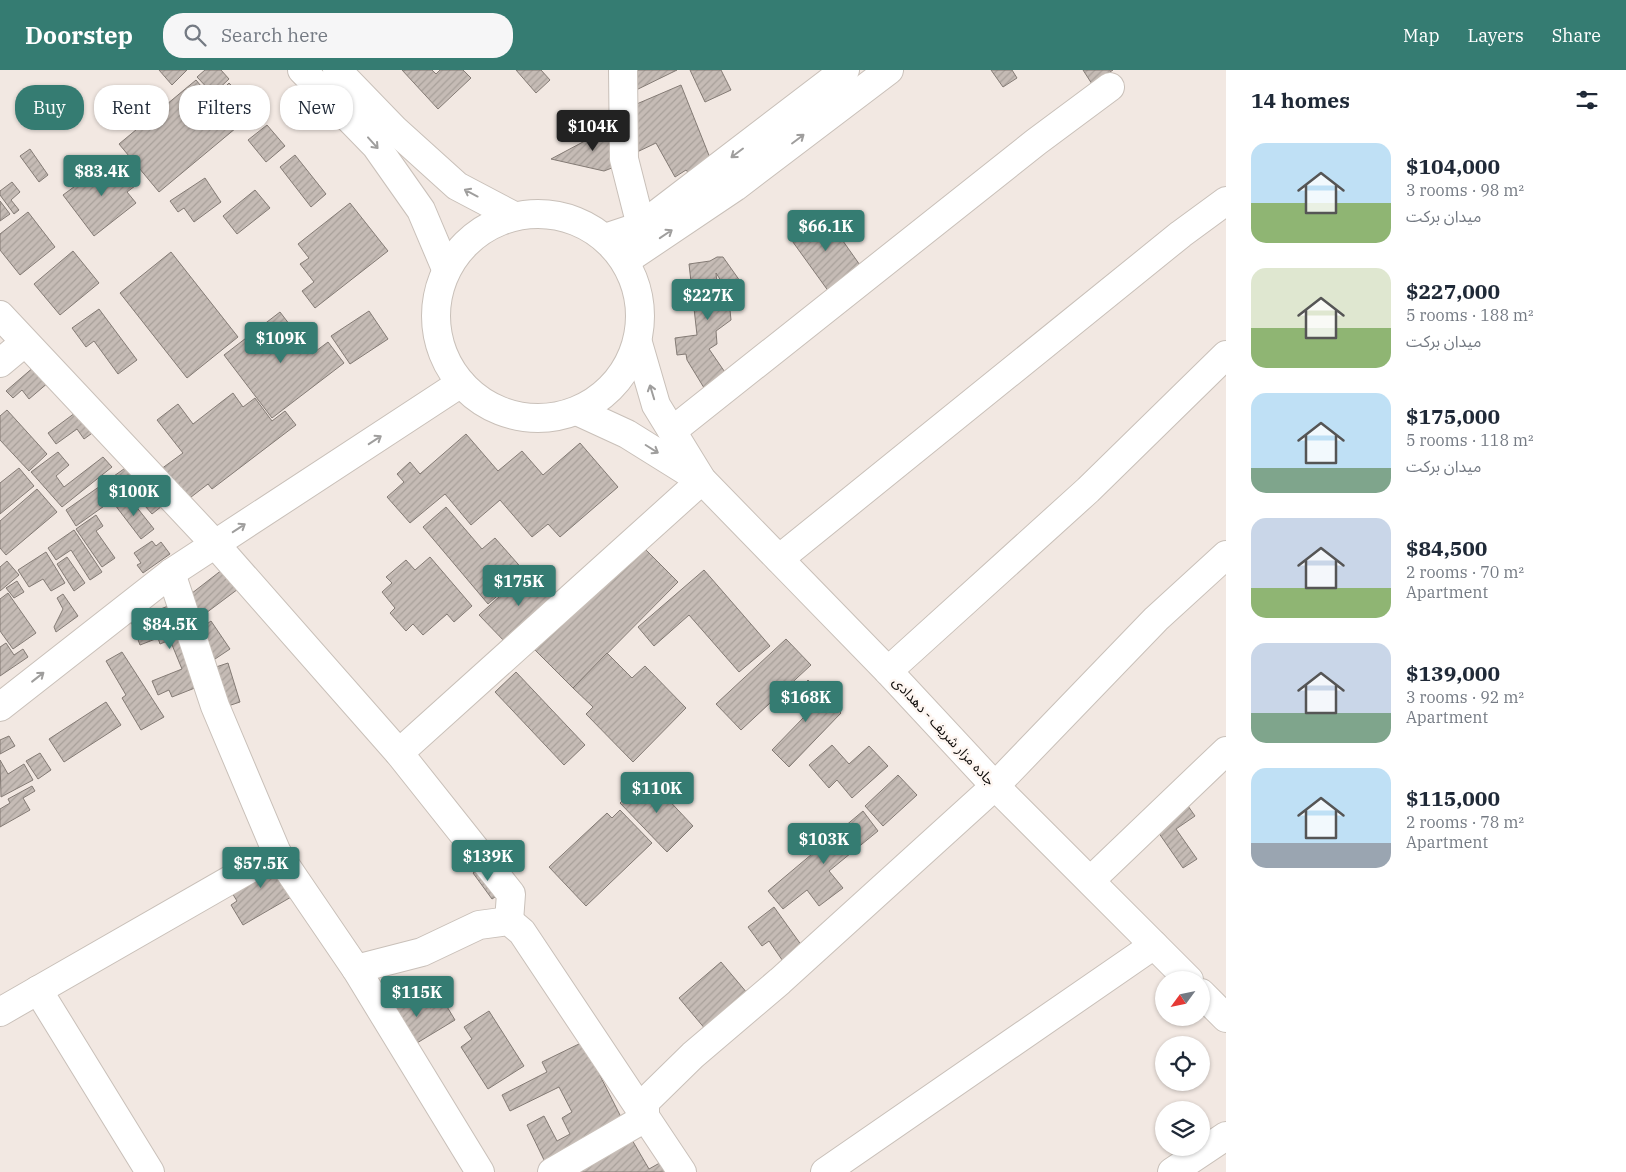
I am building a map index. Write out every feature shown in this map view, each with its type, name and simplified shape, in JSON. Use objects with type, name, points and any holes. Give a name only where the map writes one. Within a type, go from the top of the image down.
[{"type":"street","points":[[302,70],[376,146],[421,210],[446,270]]},
{"type":"street","points":[[337,70],[395,130],[457,186],[514,216]]},
{"type":"street","points":[[623,70],[624,159],[641,226]]},
{"type":"street","points":[[605,238],[641,226],[845,70]]},
{"type":"street","points":[[625,261],[735,187],[889,70]]},
{"type":"street","points":[[672,431],[1036,142],[1110,87]]},
{"type":"street","points":[[779,559],[1181,234],[1226,201]]},
{"type":"street","points":[[546,213],[578,221],[605,238],[625,261],[637,287],[641,315],[638,343],[629,365],[615,385],[598,400],[577,411],[541,419],[523,418],[489,406],[461,383],[447,363],[441,348],[435,316],[438,292],[446,270],[458,251],[474,235],[493,223],[514,216],[546,213]]},
{"type":"street","points":[[0,315],[24,343],[215,544],[399,752],[511,894],[509,922]]},
{"type":"street","points":[[0,363],[24,343]]},
{"type":"street","points":[[638,343],[656,404],[702,480]]},
{"type":"street","points":[[888,671],[1088,490],[1226,355]]},
{"type":"street","points":[[0,707],[171,573],[461,383]]},
{"type":"street","points":[[577,411],[627,434],[702,480]]},
{"type":"street","points":[[399,752],[702,480]]},
{"type":"street","name":"جاده مزار شریف - دهدادی","points":[[702,480],[888,671],[995,786],[1180,971]]},
{"type":"street","points":[[645,1118],[645,1102],[693,1055],[780,981],[995,786],[1156,619],[1226,555]]},
{"type":"street","points":[[171,573],[215,706],[277,853],[356,969],[480,1172]]},
{"type":"street","points":[[1091,880],[1226,751]]},
{"type":"street","points":[[0,1012],[277,853]]},
{"type":"street","points":[[356,969],[422,952],[479,925],[509,922],[522,932],[682,1172]]},
{"type":"street","points":[[825,1172],[1154,945]]},
{"type":"street","points":[[38,990],[150,1172]]},
{"type":"street","points":[[1210,1002],[1226,1018]]},
{"type":"street","points":[[552,1172],[645,1118]]},
{"type":"street","points":[[1172,1172],[1226,1136]]},
{"type":"building","points":[[159,70],[187,70],[172,85]]},
{"type":"building","points":[[205,70],[221,70],[229,79],[223,85],[205,85],[197,77]]},
{"type":"building","points":[[402,70],[432,70],[436,74],[440,70],[463,70],[471,78],[438,109]]},
{"type":"building","points":[[516,70],[541,70],[550,80],[536,93]]},
{"type":"building","points":[[632,70],[677,70],[632,92]]},
{"type":"building","points":[[690,70],[721,70],[731,90],[705,102]]},
{"type":"building","points":[[991,70],[1012,70],[1017,78],[1003,87]]},
{"type":"building","points":[[1083,70],[1113,70],[1092,84]]},
{"type":"building","points":[[196,80],[200,85],[190,85]]},
{"type":"building","points":[[681,85],[712,163],[692,177],[686,170],[675,177],[656,143],[637,152],[632,106]]},
{"type":"building","points":[[179,94],[179,130],[234,130],[159,192],[119,144],[136,130],[169,130],[169,102]]},
{"type":"building","points":[[613,126],[617,166],[604,171],[551,159]]},
{"type":"building","points":[[270,128],[285,146],[266,162],[248,140],[261,130]]},
{"type":"building","points":[[30,149],[48,175],[39,182],[20,156]]},
{"type":"building","points":[[295,155],[326,194],[311,207],[280,167]]},
{"type":"building","points":[[113,158],[135,186],[127,192],[136,203],[94,236],[63,195]]},
{"type":"building","points":[[205,178],[221,202],[194,222],[184,208],[178,212],[170,201]]},
{"type":"building","points":[[12,182],[20,192],[11,200],[19,210],[14,214],[0,195],[0,191]]},
{"type":"building","points":[[255,190],[270,208],[237,234],[223,216]]},
{"type":"building","points":[[0,201],[10,214],[0,221]]},
{"type":"building","points":[[350,203],[388,251],[315,308],[302,291],[314,282],[300,264],[309,258],[298,244]]},
{"type":"building","points":[[28,212],[55,247],[20,275],[0,250],[0,234]]},
{"type":"building","points":[[825,212],[831,224],[862,268],[829,292],[790,238]]},
{"type":"building","points":[[73,251],[99,283],[60,315],[34,284]]},
{"type":"building","points":[[171,252],[238,337],[187,378],[120,293]]},
{"type":"building","points":[[717,257],[723,257],[740,281],[727,290],[716,273],[717,283],[729,300],[731,320],[716,331],[717,344],[709,349],[731,381],[709,396],[687,360],[686,354],[677,355],[675,338],[697,335],[689,264],[710,261]]},
{"type":"building","points":[[99,309],[137,360],[118,374],[94,341],[86,347],[72,328]]},
{"type":"building","points":[[369,311],[388,339],[350,364],[331,336]]},
{"type":"building","points":[[280,312],[312,354],[328,342],[344,363],[272,418],[224,355]]},
{"type":"building","points":[[35,366],[49,382],[29,399],[22,390],[13,398],[6,391]]},
{"type":"building","points":[[233,393],[243,407],[255,398],[272,421],[285,411],[296,425],[212,489],[208,484],[182,504],[157,472],[183,453],[157,420],[178,404],[193,424]]},
{"type":"building","points":[[7,410],[47,454],[29,471],[0,440],[0,416]]},
{"type":"building","points":[[79,410],[95,431],[84,439],[77,429],[56,444],[48,433]]},
{"type":"building","points":[[466,434],[498,471],[522,451],[543,475],[580,443],[618,487],[560,537],[548,524],[532,537],[500,500],[471,525],[445,494],[410,523],[387,497],[404,482],[397,474],[410,462],[420,474]]},
{"type":"building","points":[[58,452],[69,465],[56,476],[64,487],[103,457],[112,467],[62,507],[31,472]]},
{"type":"building","points":[[128,466],[136,477],[115,492],[107,481]]},
{"type":"building","points":[[19,468],[34,486],[0,514],[0,483]]},
{"type":"building","points":[[141,481],[162,506],[152,514],[131,490]]},
{"type":"building","points":[[103,484],[109,491],[102,496],[107,504],[76,526],[66,510]]},
{"type":"building","points":[[37,489],[57,512],[6,555],[0,548],[0,521]]},
{"type":"building","points":[[127,495],[154,529],[141,539],[115,505]]},
{"type":"building","points":[[446,507],[482,549],[495,538],[525,572],[488,604],[423,527]]},
{"type":"building","points":[[96,515],[103,526],[96,531],[115,558],[102,567],[76,529]]},
{"type":"building","points":[[74,530],[102,572],[90,580],[71,550],[56,560],[48,548]]},
{"type":"building","points":[[152,541],[156,546],[161,542],[170,554],[143,573],[137,565],[141,563],[134,553]]},
{"type":"building","points":[[640,544],[678,582],[573,688],[535,650]]},
{"type":"building","points":[[46,552],[65,583],[51,591],[43,579],[29,587],[18,570]]},
{"type":"building","points":[[67,557],[85,583],[74,591],[57,564]]},
{"type":"building","points":[[430,557],[472,606],[454,622],[447,614],[423,635],[413,624],[406,631],[390,613],[395,608],[382,592],[392,583],[386,577],[406,560],[415,570]]},
{"type":"building","points":[[7,561],[19,575],[0,591],[0,567]]},
{"type":"building","points":[[227,566],[242,586],[202,616],[187,597]]},
{"type":"building","points":[[531,568],[559,599],[508,645],[479,615]]},
{"type":"building","points":[[704,570],[770,646],[739,672],[689,615],[654,646],[638,627]]},
{"type":"building","points":[[17,581],[24,592],[14,598],[6,588]]},
{"type":"building","points":[[8,593],[36,633],[13,649],[0,631],[0,599]]},
{"type":"building","points":[[63,594],[78,616],[56,632],[54,627],[63,609],[57,598]]},
{"type":"building","points":[[173,604],[205,684],[172,697],[169,690],[158,695],[152,681],[182,669],[170,640],[160,644],[158,638],[140,645],[131,621]]},
{"type":"building","points":[[211,621],[230,649],[212,661],[204,626]]},
{"type":"building","points":[[786,639],[811,665],[741,730],[716,704]]},
{"type":"building","points":[[6,643],[14,655],[23,649],[28,657],[0,676],[0,647]]},
{"type":"building","points":[[122,652],[164,717],[141,730],[122,698],[126,695],[106,661]]},
{"type":"building","points":[[607,653],[632,678],[645,666],[686,708],[633,762],[586,714],[593,707],[573,688]]},
{"type":"building","points":[[228,663],[240,702],[222,708],[213,668]]},
{"type":"building","points":[[516,672],[585,745],[564,765],[495,692]]},
{"type":"building","points":[[808,680],[841,713],[789,767],[772,750],[804,717],[788,701]]},
{"type":"building","points":[[106,702],[121,725],[64,762],[49,739]]},
{"type":"building","points":[[9,736],[15,746],[0,754],[0,740]]},
{"type":"building","points":[[832,745],[849,764],[869,746],[888,766],[852,798],[837,780],[829,788],[809,765]]},
{"type":"building","points":[[40,753],[51,770],[38,779],[26,761]]},
{"type":"building","points":[[0,760],[8,774],[24,764],[33,780],[1,797]]},
{"type":"building","points":[[898,775],[917,795],[883,826],[865,806]]},
{"type":"building","points":[[647,777],[693,826],[667,852],[620,803]]},
{"type":"building","points":[[32,786],[35,791],[23,798],[30,810],[0,827],[0,809],[10,803],[8,799]]},
{"type":"building","points":[[1188,806],[1195,816],[1176,829],[1197,859],[1183,868],[1156,829]]},
{"type":"building","points":[[620,810],[652,843],[586,906],[549,867],[607,813],[612,818]]},
{"type":"building","points":[[863,811],[878,831],[829,871],[843,888],[819,906],[807,890],[783,909],[768,891]]},
{"type":"building","points":[[276,854],[298,893],[243,925],[231,905],[237,901],[226,883]]},
{"type":"building","points":[[485,864],[504,891],[492,899],[473,873]]},
{"type":"building","points":[[774,907],[807,953],[787,967],[769,941],[762,946],[748,927]]},
{"type":"building","points":[[721,962],[753,1000],[712,1037],[679,998]]},
{"type":"building","points":[[420,992],[430,1008],[443,1000],[455,1020],[407,1049],[381,1005],[393,997],[397,1005]]},
{"type":"building","points":[[489,1011],[524,1066],[488,1089],[461,1047],[472,1039],[464,1027]]},
{"type":"building","points":[[583,1042],[624,1123],[545,1162],[527,1125],[544,1116],[557,1141],[570,1134],[562,1118],[572,1112],[559,1087],[510,1111],[502,1095],[547,1072],[542,1062]]},
{"type":"building","points":[[628,1133],[649,1169],[665,1160],[672,1172],[582,1172],[577,1163]]}]
